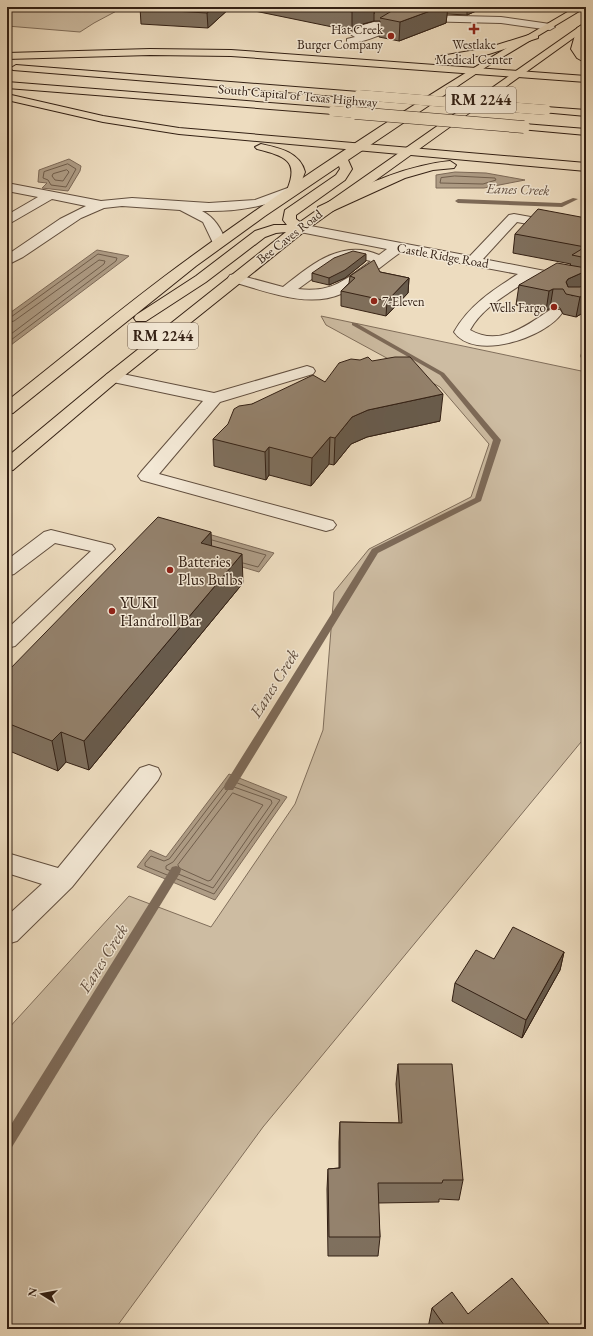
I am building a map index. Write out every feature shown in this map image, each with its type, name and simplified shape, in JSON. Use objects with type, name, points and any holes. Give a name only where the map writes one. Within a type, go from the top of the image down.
[{"type":"main road","name":"RM 2244","points":[[7,409],[48,375],[219,242],[293,190],[474,71],[582,7]]},
{"type":"main road","points":[[584,27],[576,49],[580,56],[586,60]]},
{"type":"main road","name":"Bee Caves Road","points":[[7,466],[113,377],[235,278],[323,210],[584,27]]},
{"type":"main road","points":[[348,61],[410,61],[452,58],[495,49],[535,36]]},
{"type":"main road","points":[[7,56],[184,52],[244,54],[586,79]]},
{"type":"main road","name":"South Capital of Texas Highway","points":[[7,68],[586,113]]},
{"type":"main road","name":"South Capital of Texas Highway","points":[[7,85],[586,132]]},
{"type":"main road","points":[[7,97],[103,119],[261,147],[286,156],[296,164],[299,171],[293,190]]},
{"type":"main road","points":[[179,132],[586,168]]},
{"type":"main road","points":[[300,228],[289,220],[290,213],[341,177],[346,169],[342,158]]},
{"type":"main road","points":[[323,210],[402,174],[429,167],[465,164],[586,168]]},
{"type":"main road","points":[[48,375],[186,290],[260,234],[274,229],[300,228]]},
{"type":"street","points":[[363,7],[418,18],[501,20],[550,27]]},
{"type":"street","points":[[7,187],[101,205]]},
{"type":"street","points":[[7,261],[28,249],[84,210],[101,205],[137,200],[182,206],[256,204],[293,190]]},
{"type":"street","points":[[7,221],[50,195]]},
{"type":"street","points":[[182,206],[208,220],[213,225],[219,242]]},
{"type":"street","points":[[474,260],[514,218],[586,231]]},
{"type":"street","name":"Castle Ridge Road","points":[[300,228],[474,260],[586,283]]},
{"type":"street","points":[[235,278],[286,291],[311,294],[331,293],[399,247]]},
{"type":"street","points":[[286,291],[331,260],[341,255],[354,253],[382,259]]},
{"type":"street","points":[[531,272],[490,301],[465,325],[462,332],[469,338],[479,340],[496,341],[516,338],[555,313]]},
{"type":"street","points":[[113,377],[214,398],[307,371]]},
{"type":"street","points":[[214,398],[147,476],[326,524]]},
{"type":"street","points":[[7,570],[51,536],[105,549],[7,641]]},
{"type":"street","points":[[7,933],[63,880],[149,774]]},
{"type":"street","points":[[7,863],[63,880]]},
{"type":"shaded area","points":[[7,7],[124,7],[80,32],[7,26]]},
{"type":"shaded area","points":[[321,316],[586,372],[586,736],[263,1127],[115,1329],[7,1329],[7,1030],[129,896],[211,927],[295,804],[323,730],[334,592],[369,549],[471,497],[489,444],[440,387],[326,325]]},
{"type":"water","points":[[69,159],[81,166],[80,171],[68,191],[42,188],[47,183],[38,182],[39,170]]},
{"type":"water","points":[[455,172],[486,173],[525,180],[484,188],[436,188],[436,175]]},
{"type":"water","points":[[97,250],[129,256],[7,348],[7,315]]},
{"type":"water","points":[[191,529],[274,553],[259,572],[175,547]]},
{"type":"water","points":[[229,774],[287,797],[215,900],[137,867],[150,850],[166,857]]},
{"type":"building","points":[[140,7],[214,7],[207,13],[140,9]]},
{"type":"building","points":[[327,7],[360,7],[352,12]]},
{"type":"building","points":[[395,7],[441,7],[400,22],[380,18],[395,9]]},
{"type":"building","points":[[538,209],[586,218],[586,258],[572,255],[585,247],[515,234]]},
{"type":"building","points":[[353,251],[366,254],[345,270],[329,278],[312,273],[334,258]]},
{"type":"building","points":[[374,260],[380,272],[409,278],[387,301],[341,291],[355,278],[350,276]]},
{"type":"building","points":[[557,263],[586,268],[586,271],[568,279],[566,282],[568,287],[580,287],[586,284],[586,293],[580,297],[566,294],[563,289],[553,289],[549,291],[519,285]]},
{"type":"building","points":[[368,357],[372,361],[395,357],[410,357],[443,394],[368,410],[352,417],[335,438],[330,437],[312,458],[269,447],[265,452],[213,439],[228,424],[234,409],[239,406],[252,404],[313,375],[325,382],[339,363],[351,359],[360,360]]},
{"type":"building","points":[[158,517],[211,532],[201,543],[242,554],[84,741],[61,732],[52,741],[7,723],[7,672]]},
{"type":"building","points":[[513,927],[564,952],[526,1020],[455,983],[476,950],[494,959]]},
{"type":"building","points":[[398,1064],[452,1064],[463,1180],[443,1180],[442,1183],[378,1183],[380,1237],[329,1237],[328,1169],[340,1168],[340,1122],[402,1123]]},
{"type":"building","points":[[512,1278],[553,1329],[440,1328],[444,1325],[432,1308],[452,1292],[468,1314]]},
{"type":"waterway","name":"Eanes Creek","points":[[458,201],[562,205],[575,199]]},
{"type":"waterway","name":"Eanes Creek","points":[[229,787],[375,551],[478,499],[497,440],[442,374],[354,324]]},
{"type":"waterway","name":"Eanes Creek","points":[[7,1143],[176,870]]},
{"type":"place","name":"Westlake Medical Center","points":[[474,29]]},
{"type":"place","name":"Hat Creek Burger Company","points":[[391,36]]},
{"type":"place","name":"7-Eleven","points":[[374,301]]},
{"type":"place","name":"Wells Fargo","points":[[554,307]]},
{"type":"place","name":"Batteries Plus Bulbs","points":[[170,570]]},
{"type":"place","name":"YUKI Handroll Bar","points":[[112,611]]}]
